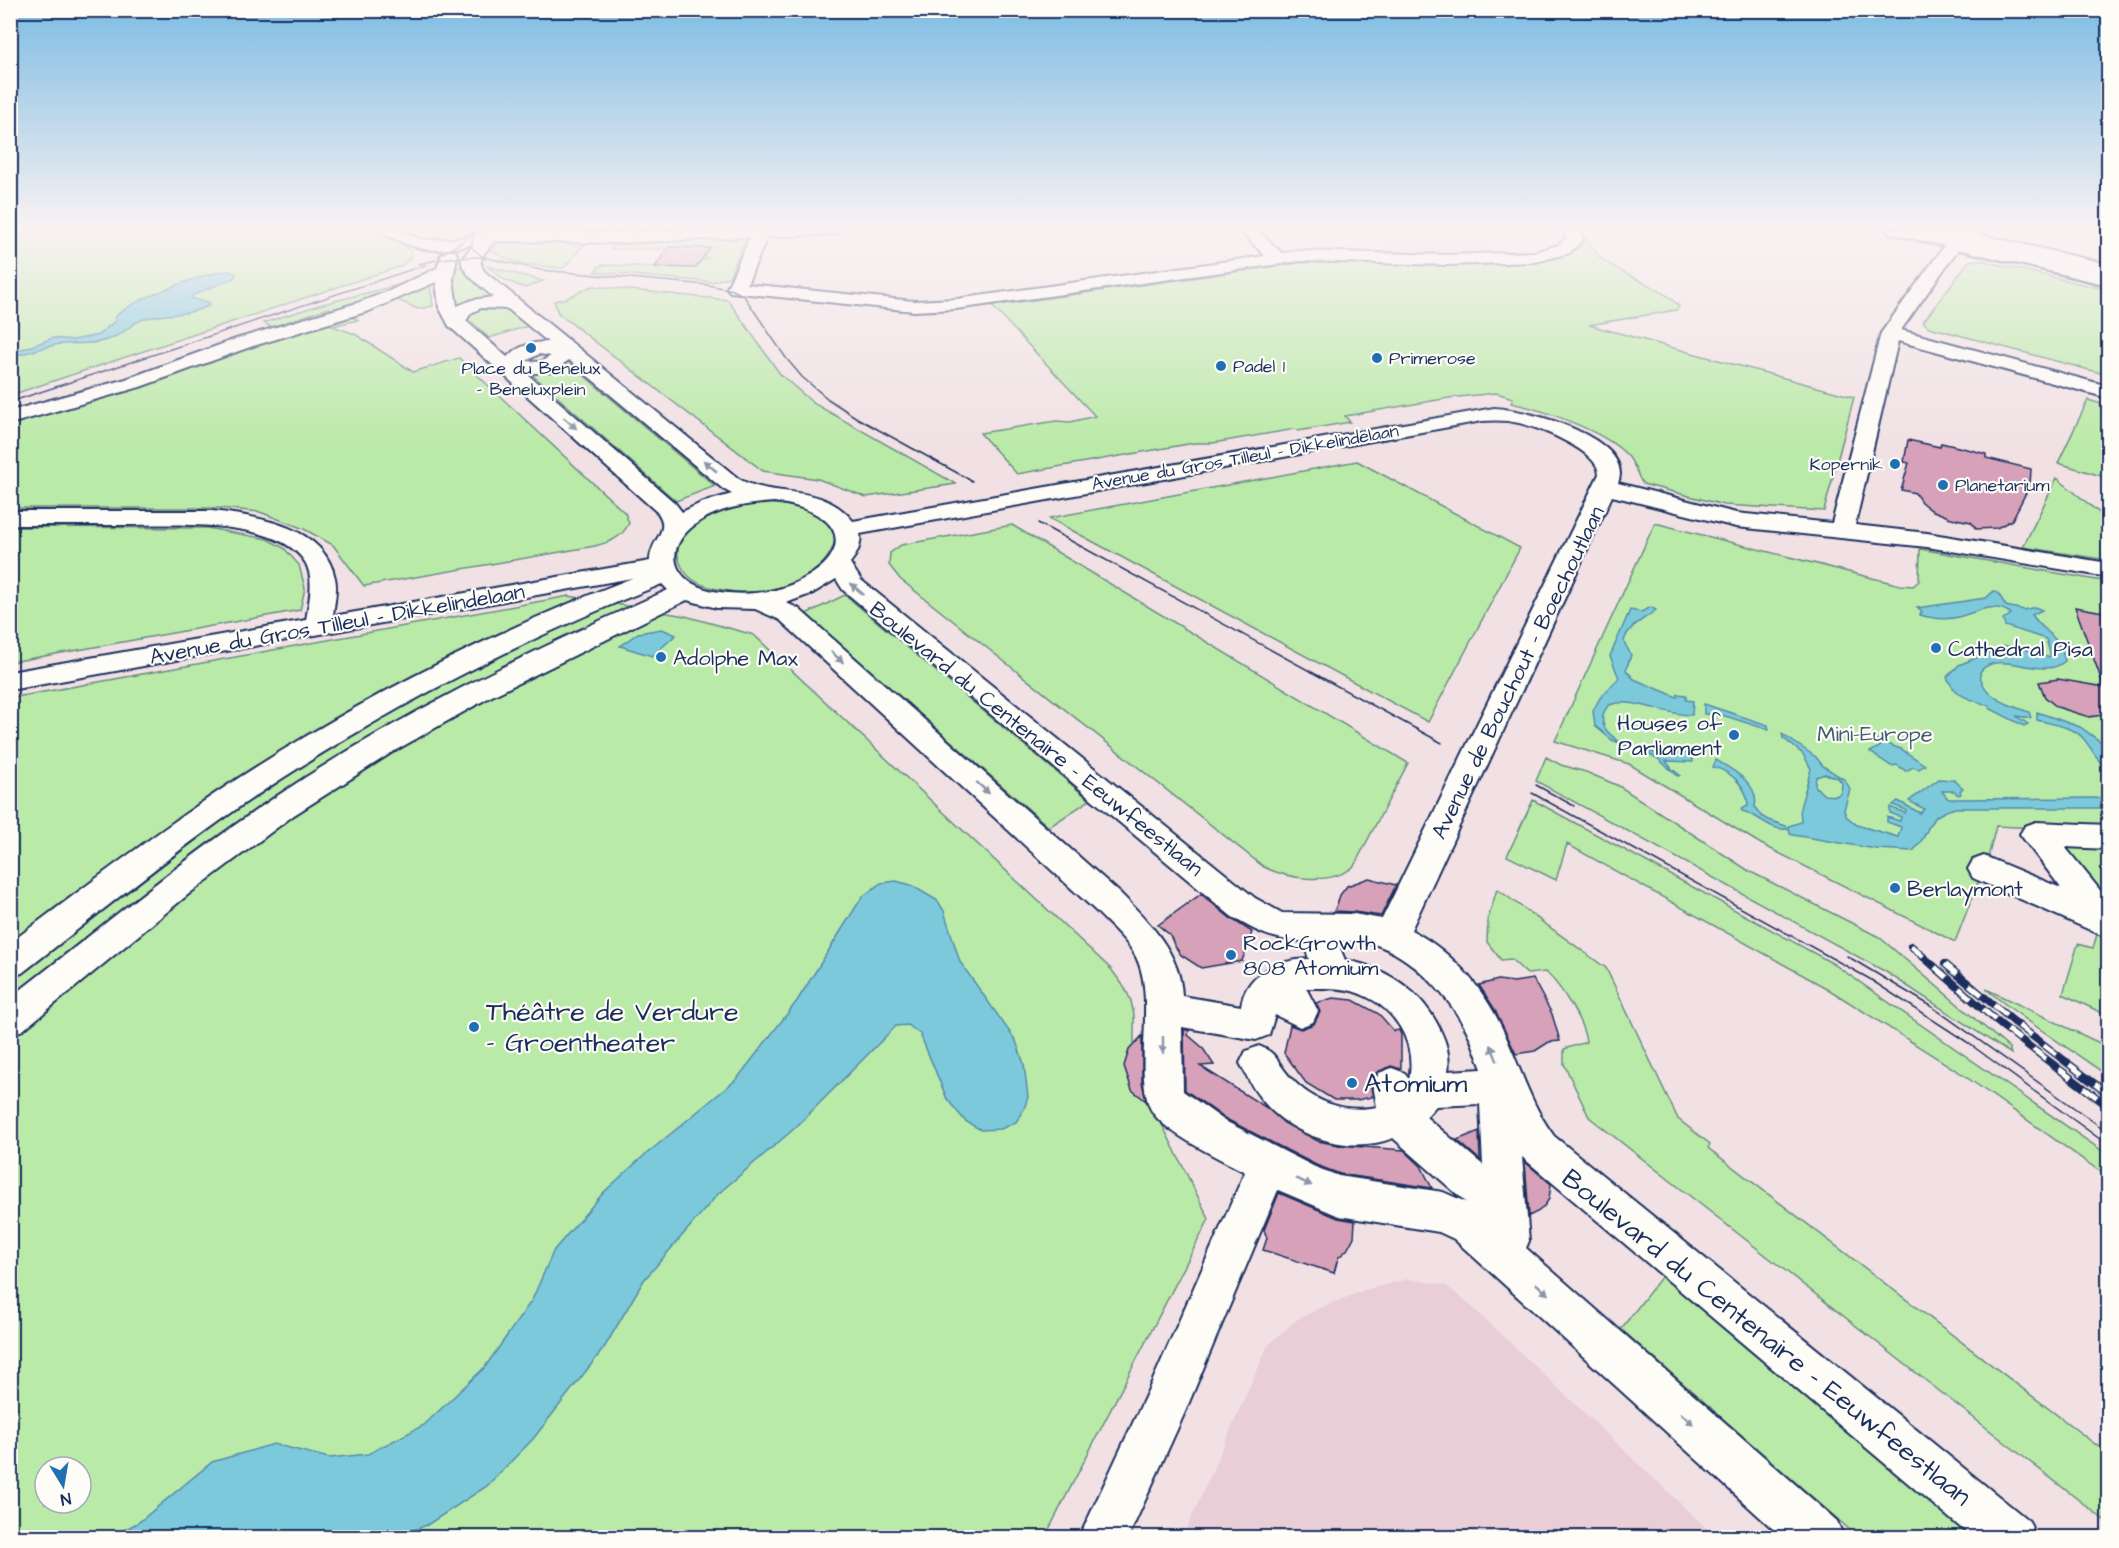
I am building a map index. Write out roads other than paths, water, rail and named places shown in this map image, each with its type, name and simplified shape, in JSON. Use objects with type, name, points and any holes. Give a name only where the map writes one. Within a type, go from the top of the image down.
[{"type":"street","points":[[10,418],[133,382],[260,337],[379,301]]},
{"type":"street","points":[[449,301],[449,308],[456,322],[667,508],[675,520],[676,528]]},
{"type":"street","points":[[511,301],[731,484],[759,496]]},
{"type":"street","points":[[866,301],[940,306],[974,301]]},
{"type":"street","points":[[1842,530],[1892,329],[1913,301]]},
{"type":"street","points":[[456,322],[463,310],[479,304],[499,302],[516,305]]},
{"type":"street","points":[[1892,329],[2109,382]]},
{"type":"street","points":[[1892,329],[2109,392]]},
{"type":"street","points":[[515,366],[527,368],[548,366],[561,357],[562,350]]},
{"type":"street","name":"Avenue du Gros Tilleul - Dikkelindelaan","points":[[846,529],[1491,414],[1532,420],[1592,449],[1609,467],[1610,473],[1605,487]]},
{"type":"street","name":"Avenue de Bouchout - Boechoutlaan","points":[[1391,936],[1605,487],[1730,519],[1927,540],[2109,570]]},
{"type":"street","points":[[10,963],[161,848],[229,800],[310,748],[453,669],[558,618],[672,577],[723,601],[757,600],[790,593],[823,576],[837,563],[847,546],[846,529],[835,514],[815,502],[789,496],[759,496],[712,506],[676,528],[664,546],[672,577]]},
{"type":"street","points":[[10,518],[212,518],[242,522],[278,532],[305,547],[320,568],[323,579],[318,626]]},
{"type":"street","name":"Boulevard du Centenaire - Eeuwfeestlaan","points":[[837,563],[852,585],[1243,907],[1267,922],[1287,927],[1350,928],[1391,936],[1440,970],[1475,1013],[1526,1130],[1551,1159],[2012,1538]]},
{"type":"street","points":[[10,1019],[167,892],[308,791],[433,717],[566,647],[672,577]]},
{"type":"street","name":"Avenue du Gros Tilleul - Dikkelindelaan","points":[[10,681],[318,626],[672,577]]},
{"type":"street","points":[[757,600],[789,614],[1100,894],[1142,937],[1159,968],[1164,991],[1163,1078],[1167,1101],[1173,1108],[1211,1134],[1303,1182],[1339,1196],[1443,1212],[1470,1225],[1504,1234]]},
{"type":"street","points":[[229,800],[231,844]]},
{"type":"street","points":[[2108,924],[2036,834],[2109,837]]},
{"type":"street","points":[[1984,869],[2108,924]]},
{"type":"street","points":[[1317,933],[1332,974]]},
{"type":"street","points":[[1172,1010],[1256,1024],[1260,994],[1279,990],[1285,975],[1332,974],[1354,977],[1376,984],[1395,996],[1412,1012],[1424,1030],[1430,1050],[1431,1070],[1406,1098],[1365,1127],[1341,1126],[1317,1120],[1296,1108],[1277,1092],[1259,1063]]},
{"type":"street","points":[[1406,1098],[1498,1086],[1504,1234]]},
{"type":"street","points":[[1406,1098],[1504,1234],[1820,1538]]},
{"type":"street","points":[[1103,1538],[1169,1396],[1268,1163]]},
{"type":"water","points":[[205,301],[209,302],[210,305],[187,313],[147,318],[116,337],[103,341],[55,345],[11,356],[11,351],[53,338],[73,340],[98,335],[115,321],[114,318],[135,303]]},
{"type":"water","points":[[1994,591],[1998,593],[2006,606],[2024,610],[2035,607],[2042,610],[2032,615],[2056,640],[2065,661],[2045,668],[1997,663],[1988,665],[1980,672],[1985,688],[1997,699],[2029,712],[2031,718],[2016,716],[2028,724],[2024,726],[1989,708],[1990,706],[1959,693],[1947,677],[1959,665],[2005,646],[2023,648],[2045,657],[2051,656],[2046,639],[2005,626],[2003,620],[2011,614],[1997,608],[1983,609],[1945,619],[1920,615],[1922,612],[1917,608],[1986,598]]},
{"type":"water","points":[[1651,607],[1656,610],[1632,627],[1626,636],[1624,642],[1631,655],[1626,670],[1634,679],[1677,697],[1678,694],[1686,695],[1686,700],[1693,701],[1692,715],[1637,704],[1616,703],[1608,706],[1603,714],[1605,728],[1617,740],[1632,748],[1612,740],[1595,726],[1593,711],[1600,698],[1619,678],[1610,656],[1630,610],[1641,612]]},
{"type":"water","points":[[662,629],[676,635],[652,656],[620,646],[638,633]]},
{"type":"water","points":[[1704,704],[1768,725],[1769,730],[1722,715],[1704,714]]},
{"type":"water","points":[[2037,712],[2080,727],[2108,747],[2108,772],[2082,737],[2067,728],[2037,720]]},
{"type":"water","points":[[1782,734],[1845,780],[1850,789],[1844,810],[1846,816],[1857,825],[1898,837],[1901,827],[1887,822],[1887,817],[1900,821],[1901,817],[1890,813],[1890,807],[1905,813],[1906,810],[1893,805],[1898,801],[1920,813],[1924,809],[1909,801],[1939,779],[1954,780],[1963,788],[1960,791],[1961,794],[1958,795],[1954,791],[1942,791],[1948,799],[2108,798],[2108,808],[1955,808],[1944,812],[1932,821],[1924,837],[1913,851],[1876,849],[1793,835],[1790,834],[1789,826],[1801,822],[1800,808],[1811,769],[1803,754],[1783,738]],"holes":[[[1825,774],[1838,778],[1842,783],[1841,793],[1836,796],[1824,795],[1815,786],[1816,777]]]},
{"type":"water","points":[[1877,740],[1901,749],[1925,765],[1919,769],[1913,767],[1906,771],[1897,765],[1891,766],[1870,752],[1881,746],[1875,742]]},
{"type":"water","points":[[1632,748],[1652,753],[1692,753],[1693,762],[1666,761],[1680,775],[1678,776],[1657,758]]},
{"type":"water","points":[[1716,760],[1737,773],[1749,785],[1753,791],[1755,807],[1761,816],[1786,826],[1788,829],[1776,828],[1742,811],[1741,809],[1748,806],[1742,786],[1726,772],[1713,767]]},
{"type":"water","points":[[896,881],[911,885],[938,901],[944,911],[960,962],[1016,1041],[1024,1064],[1028,1097],[1016,1122],[1001,1129],[981,1130],[965,1121],[947,1099],[920,1034],[908,1025],[896,1026],[795,1128],[718,1194],[644,1280],[604,1348],[533,1439],[487,1486],[427,1525],[392,1538],[111,1537],[139,1522],[212,1462],[274,1444],[329,1458],[368,1454],[424,1425],[485,1367],[532,1300],[554,1250],[604,1192],[737,1079],[797,1001],[862,897],[881,883]]},
{"type":"tram line","points":[[10,402],[315,301]]},
{"type":"tram line","points":[[748,301],[786,358],[802,377],[828,399],[857,418],[972,481]]},
{"type":"tram line","points":[[1038,523],[1442,743]]},
{"type":"tram line","points":[[1536,785],[1574,806]]},
{"type":"tram line","points":[[1532,793],[1868,978],[1967,1042],[2108,1145]]},
{"type":"tram line","points":[[1847,956],[1931,1006],[2108,1132]]},
{"type":"railway","points":[[1911,946],[2001,1025],[2108,1106]]},
{"type":"railway","points":[[1945,964],[2013,1021],[2108,1094]]},
{"type":"place","name":"Place du Benelux - Beneluxplein","points":[[531,348]]},
{"type":"place","name":"Primerose","points":[[1377,358]]},
{"type":"place","name":"Padel 1","points":[[1221,366]]},
{"type":"place","name":"Kopernik","points":[[1895,464]]},
{"type":"place","name":"Planetarium","points":[[1943,485]]},
{"type":"place","name":"Cathedral Pisa","points":[[1936,648]]},
{"type":"place","name":"Adolphe Max","points":[[661,657]]},
{"type":"place","name":"Houses of Parliament","points":[[1734,735]]},
{"type":"place","name":"Berlaymont","points":[[1895,888]]},
{"type":"place","name":"RockGrowth 808 Atomium","points":[[1231,955]]},
{"type":"place","name":"Théâtre de Verdure - Groentheater","points":[[474,1027]]},
{"type":"place","name":"Atomium","points":[[1352,1083]]},
{"type":"park label","name":"Mini-Europe","points":[[1875,733]]}]
